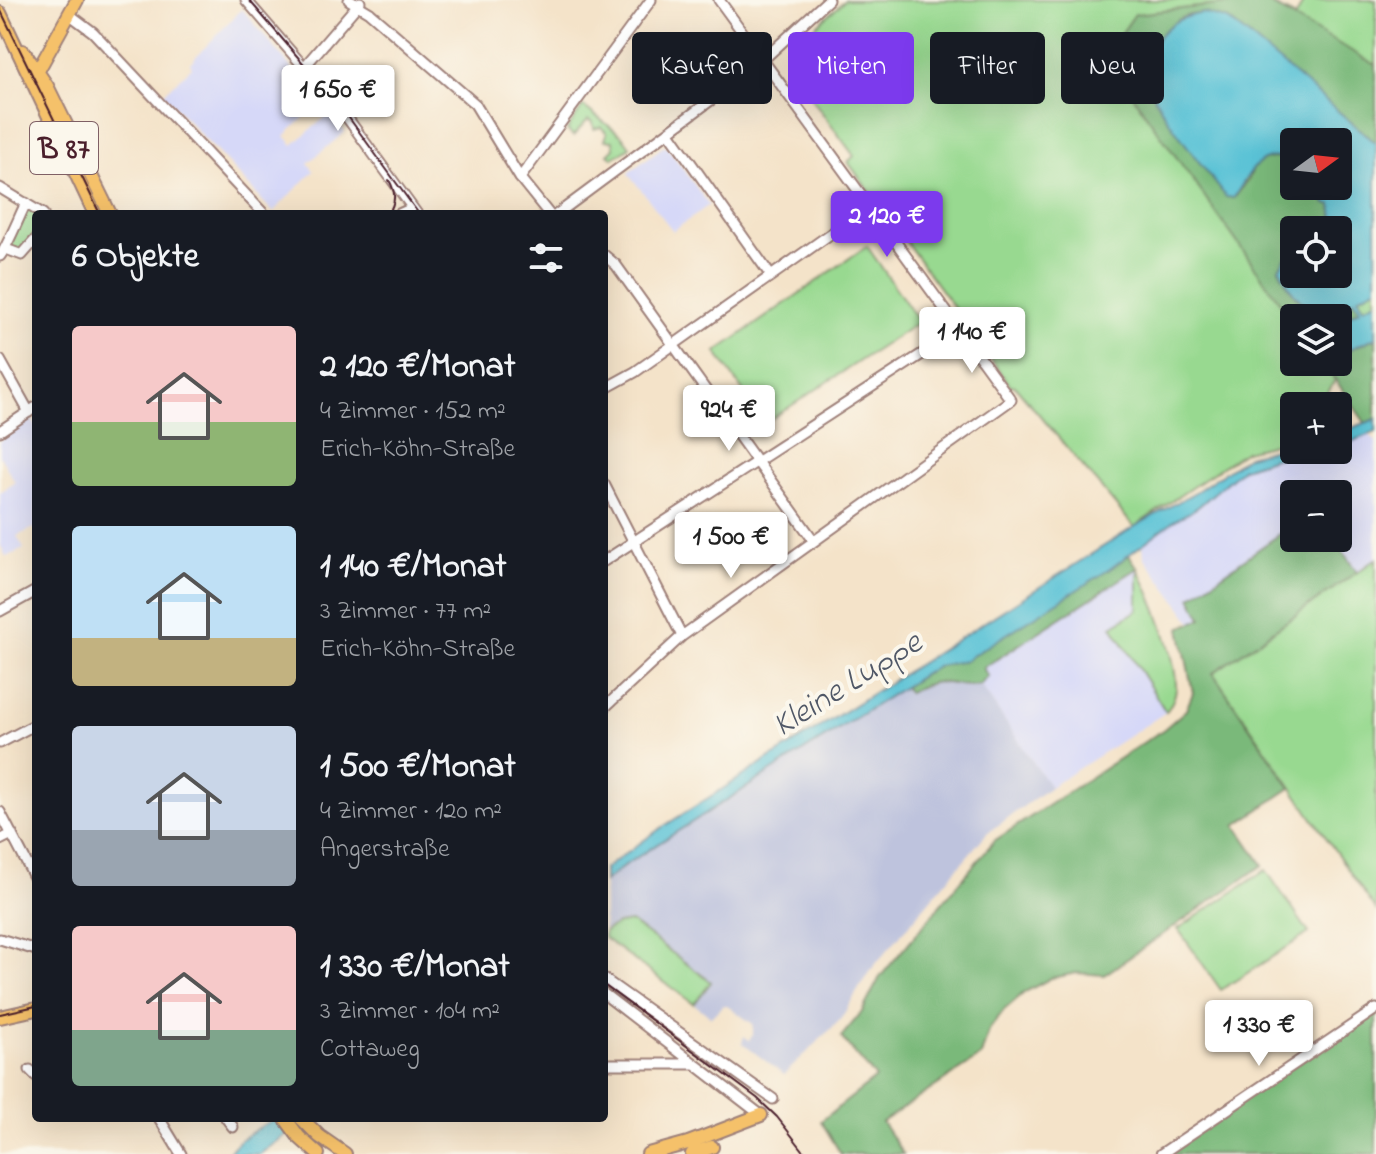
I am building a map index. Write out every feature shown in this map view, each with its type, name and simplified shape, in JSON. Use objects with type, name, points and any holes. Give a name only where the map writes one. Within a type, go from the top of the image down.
[{"type":"main road","name":"B 87","points":[[77,0],[32,83],[93,210]]},
{"type":"main road","points":[[0,13],[18,46],[32,83]]},
{"type":"main road","points":[[18,46],[51,45]]},
{"type":"main road","points":[[18,46],[38,70]]},
{"type":"main road","name":"B 87","points":[[38,70],[108,210]]},
{"type":"main road","points":[[0,1017],[32,1009]]},
{"type":"main road","points":[[648,1154],[688,1143],[761,1115]]},
{"type":"main road","points":[[300,1124],[318,1154]]},
{"type":"main road","points":[[300,1124],[345,1154]]},
{"type":"main road","points":[[692,1154],[712,1147]]},
{"type":"street","points":[[246,0],[343,112],[414,210]]},
{"type":"street","points":[[520,178],[651,0]]},
{"type":"street","points":[[719,0],[742,32]]},
{"type":"street","points":[[772,51],[828,0]]},
{"type":"street","points":[[305,66],[356,2],[475,104],[520,178],[546,210]]},
{"type":"street","points":[[69,14],[93,32],[260,210]]},
{"type":"street","points":[[608,704],[682,636],[1011,400],[772,74]]},
{"type":"street","points":[[562,210],[705,104]]},
{"type":"street","points":[[669,132],[771,276]]},
{"type":"street","points":[[0,188],[37,210]]},
{"type":"street","points":[[26,203],[3,252],[22,255],[32,244]]},
{"type":"street","points":[[608,387],[635,372],[870,206]]},
{"type":"street","points":[[608,258],[616,265],[814,541]]},
{"type":"street","points":[[608,558],[959,330]]},
{"type":"street","points":[[0,360],[32,409],[0,431]]},
{"type":"street","points":[[608,492],[682,636]]},
{"type":"street","points":[[0,611],[32,593]]},
{"type":"street","points":[[0,743],[32,726]]},
{"type":"street","points":[[0,812],[32,873]]},
{"type":"street","points":[[0,840],[12,834]]},
{"type":"street","points":[[0,939],[32,949]]},
{"type":"street","points":[[608,982],[773,1099]]},
{"type":"street","points":[[608,997],[761,1115]]},
{"type":"street","points":[[1161,1154],[1376,1009]]},
{"type":"street","points":[[608,1064],[695,1064]]},
{"type":"street","points":[[161,1122],[181,1154]]},
{"type":"street","points":[[229,1122],[233,1127]]},
{"type":"shaded area","points":[[242,9],[320,102],[285,136],[293,145],[330,113],[345,132],[308,163],[314,171],[275,210],[271,210],[163,94],[192,67],[190,63]]},
{"type":"shaded area","points":[[664,146],[709,205],[673,231],[628,173]]},
{"type":"shaded area","points":[[31,418],[32,529],[17,536],[24,549],[6,557],[0,544],[0,493],[15,482],[0,456],[0,440]]},
{"type":"shaded area","points":[[1370,435],[1376,442],[1376,559],[1357,572],[1343,552],[1352,552],[1352,480],[1280,480],[1280,534],[1191,597],[1202,619],[1193,623],[1144,557],[1143,544],[1198,507],[1243,468],[1280,457],[1280,464],[1352,464],[1352,442]]},
{"type":"shaded area","points":[[1129,555],[1138,568],[1138,610],[1113,626],[1166,712],[1050,787],[964,661]]},
{"type":"shaded area","points":[[964,661],[1050,787],[987,833],[869,972],[840,1020],[784,1075],[742,1043],[744,1036],[749,1040],[753,1035],[753,1024],[727,1006],[723,1005],[711,1017],[694,1004],[710,981],[631,922],[608,929],[608,879],[628,863],[937,666]]},
{"type":"green space","points":[[845,0],[1262,0],[1296,17],[1304,0],[1376,0],[1376,343],[1352,354],[1352,304],[1280,304],[1280,376],[1332,376],[1335,380],[1328,392],[1280,392],[1280,442],[1245,451],[1134,527],[1015,386],[1010,385],[848,162],[854,156],[816,104],[914,104],[914,32],[809,32]]},
{"type":"green space","points":[[1262,0],[1376,65],[1376,143],[1228,20],[1196,14],[1180,19],[1164,34],[1122,32],[1135,14]]},
{"type":"green space","points":[[1139,104],[1164,104],[1234,198],[1249,179],[1254,165],[1279,158],[1280,200],[1325,200],[1332,204],[1334,216],[1280,216],[1280,288],[1291,288],[1308,304],[1281,304]]},
{"type":"green space","points":[[583,106],[622,136],[630,147],[613,158],[608,154],[614,148],[613,141],[605,140],[607,133],[601,127],[594,129],[593,122],[588,120],[573,136],[567,130]]},
{"type":"green space","points":[[26,203],[32,210],[32,244],[25,253],[6,249]]},
{"type":"green space","points":[[867,246],[919,322],[765,423],[716,352]]},
{"type":"green space","points":[[1354,300],[1360,310],[1352,314],[1352,304],[1345,304]]},
{"type":"green space","points":[[1376,337],[1376,419],[1366,424],[1352,404],[1352,392],[1344,392],[1333,376],[1352,376],[1352,348]]},
{"type":"green space","points":[[1280,534],[1280,552],[1343,552],[1357,572],[1213,673],[1291,788],[1236,825],[1263,865],[1104,975],[1077,973],[1051,978],[1025,992],[1004,1010],[989,1030],[981,1056],[882,1122],[903,1154],[841,1154],[821,1121],[876,1078],[841,1037],[862,1012],[880,977],[994,841],[1164,729],[1186,710],[1193,693],[1180,628],[1202,618],[1191,597]]},
{"type":"green space","points":[[1129,555],[1138,568],[983,668],[988,676],[980,685],[938,682],[909,693],[904,687],[937,666],[964,661]]},
{"type":"green space","points":[[1376,559],[1376,910],[1213,673]]},
{"type":"green space","points":[[1138,568],[1157,611],[1173,660],[1176,689],[1166,712],[1112,626],[1138,610]]},
{"type":"green space","points":[[1266,870],[1309,933],[1221,990],[1178,929]]},
{"type":"green space","points":[[631,922],[711,982],[694,1004],[608,941],[608,929]]},
{"type":"green space","points":[[1376,1010],[1376,1154],[1161,1154]]},
{"type":"water","points":[[1204,13],[1228,20],[1376,143],[1376,288],[1358,297],[1364,307],[1376,301],[1376,337],[1352,348],[1352,314],[1360,310],[1354,300],[1343,304],[1305,304],[1290,288],[1352,288],[1352,216],[1334,216],[1332,204],[1326,204],[1324,200],[1352,200],[1352,128],[1280,128],[1280,158],[1264,160],[1257,165],[1234,198],[1226,197],[1158,104],[1164,104],[1163,32],[1180,19]]},
{"type":"water","points":[[1376,419],[1376,432],[1352,441],[1352,428]]},
{"type":"water","points":[[1280,448],[1280,457],[1243,468],[1198,507],[1172,522],[1110,569],[964,661],[937,666],[628,863],[608,879],[608,866],[661,828],[1134,527],[1197,491],[1248,456]]},
{"type":"water","points":[[269,1122],[304,1122],[260,1154],[227,1154],[241,1139]]},
{"type":"tram line","points":[[249,0],[344,111],[416,210]]},
{"type":"tram line","points":[[0,9],[98,210]]},
{"type":"tram line","points":[[389,180],[394,197],[390,210]]},
{"type":"tram line","points":[[608,988],[757,1098],[777,1117],[806,1154]]},
{"type":"tram line","points":[[0,1014],[32,1007]]},
{"type":"water label","name":"Kleine Luppe","points":[[846,682]]}]
